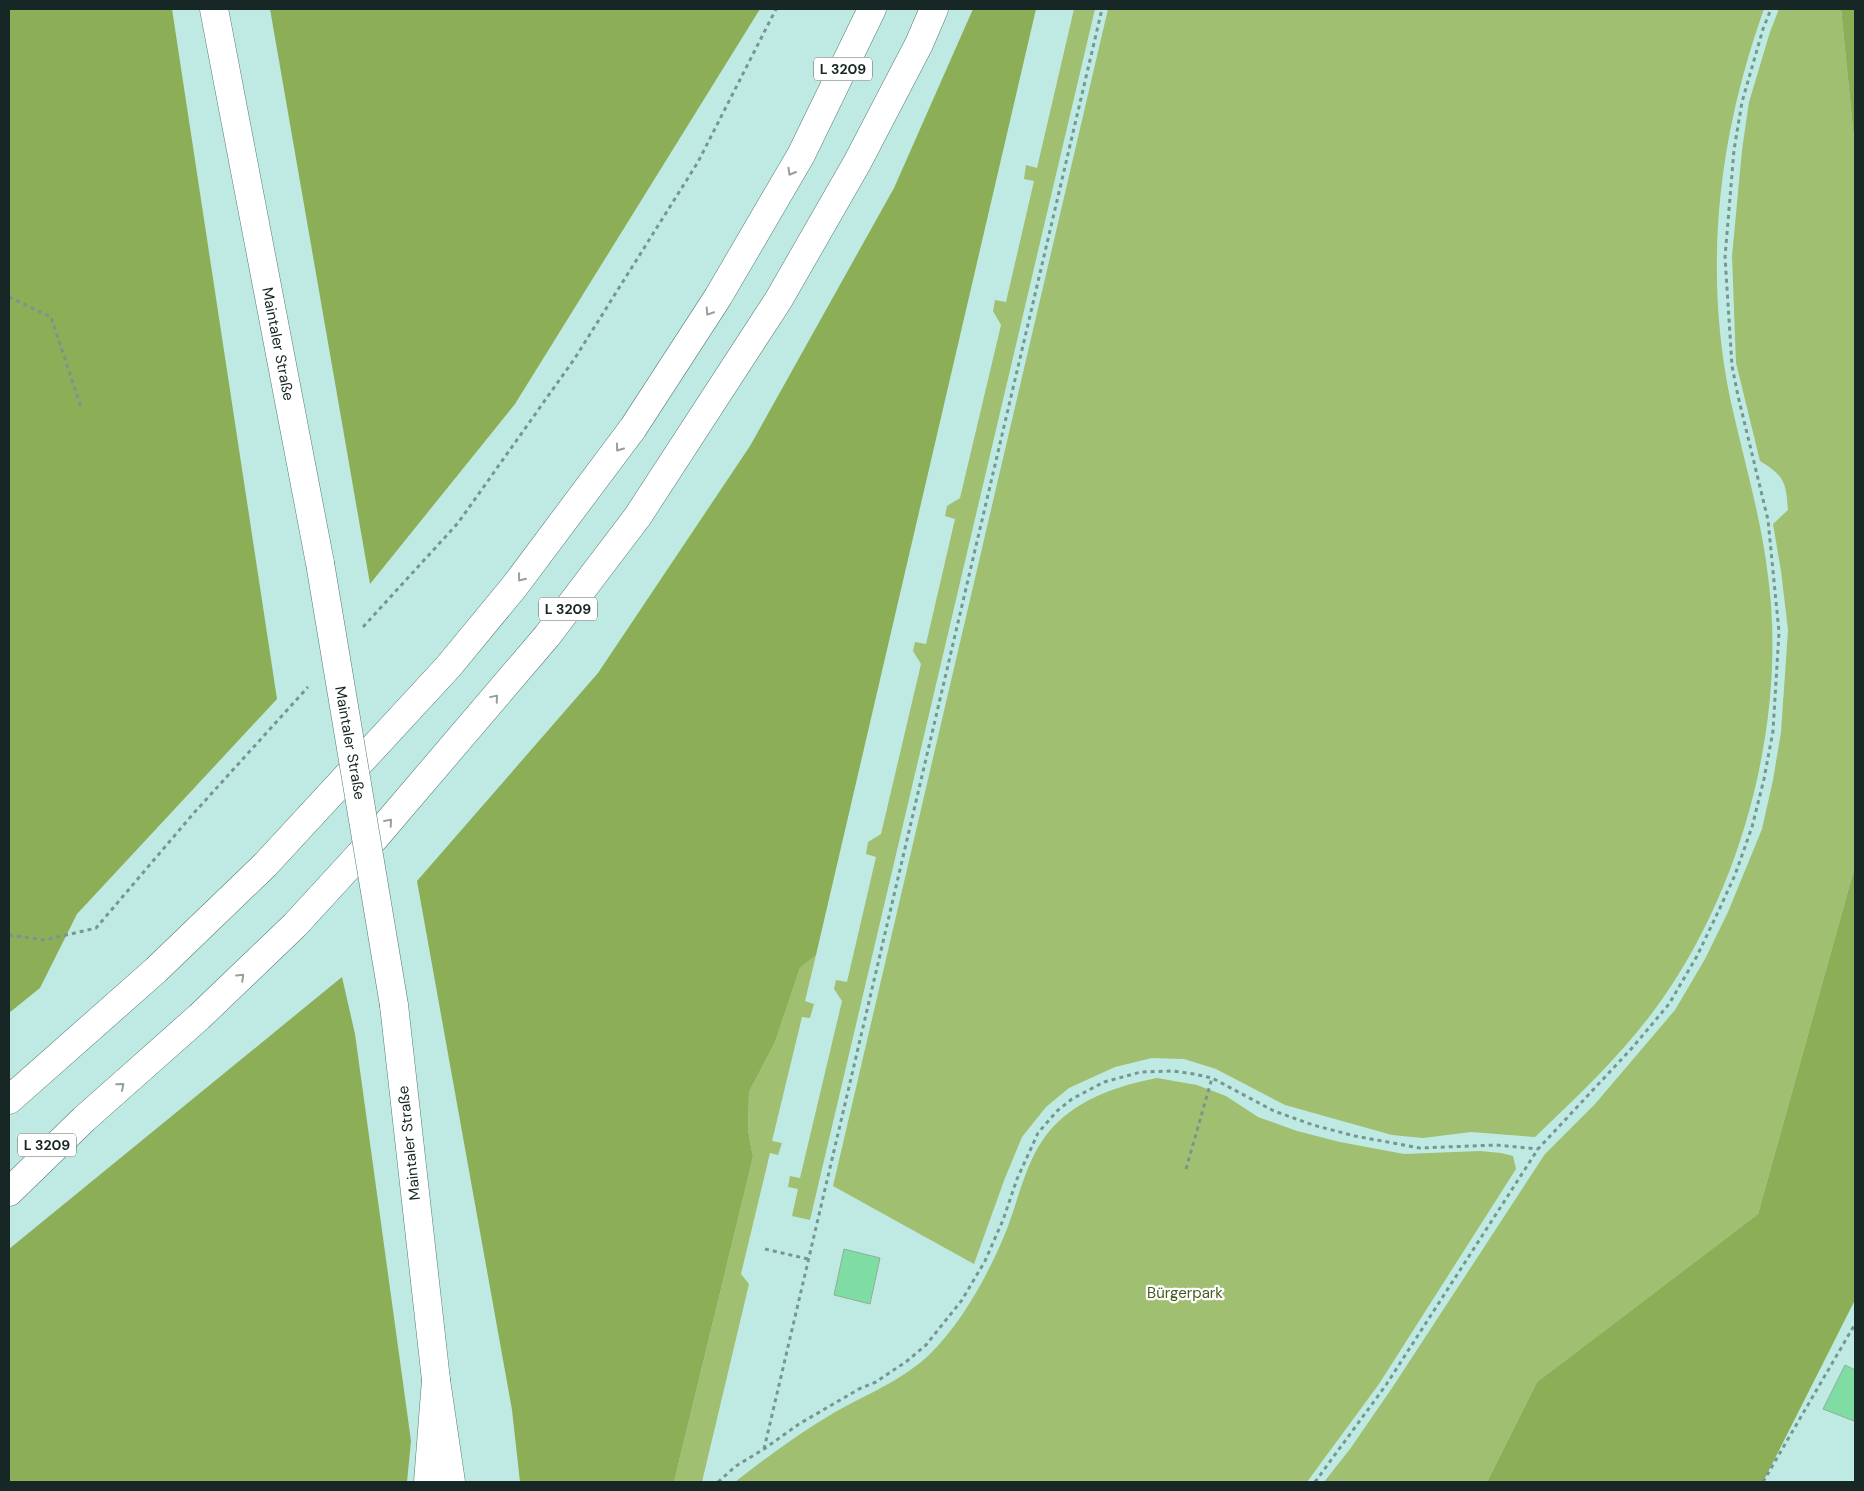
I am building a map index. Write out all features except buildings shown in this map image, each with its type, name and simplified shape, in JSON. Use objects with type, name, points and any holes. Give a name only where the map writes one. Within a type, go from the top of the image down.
[{"type":"main road","name":"Maintaler Straße","points":[[214,9],[320,563],[394,1005],[436,1380],[451,1482]]},
{"type":"main road","points":[[814,130],[854,9]]},
{"type":"main road","name":"L 3209","points":[[9,1100],[156,970],[266,865],[448,667],[532,564],[633,428],[718,298],[814,130],[872,9]]},
{"type":"main road","name":"L 3209","points":[[9,1172],[84,1119],[199,1017],[295,925],[380,833],[553,628],[638,516],[779,299],[857,163],[919,44],[934,9]]},
{"type":"main road","points":[[9,1192],[84,1119]]},
{"type":"main road","points":[[428,1482],[436,1380]]},
{"type":"path","points":[[359,632],[458,523],[575,358],[698,162],[776,9]]},
{"type":"path","points":[[764,1449],[1102,9]]},
{"type":"path","points":[[1315,1482],[1386,1385],[1538,1149],[1632,1048],[1669,1004],[1697,956],[1735,875],[1752,827],[1773,731],[1779,632],[1768,520],[1732,366],[1725,257],[1734,150],[1742,102],[1763,29],[1771,9]]},
{"type":"path","points":[[9,297],[51,317],[81,407]]},
{"type":"path","points":[[9,934],[45,940],[96,928],[193,814],[312,683]]},
{"type":"path","points":[[718,1482],[736,1466],[799,1424],[876,1382],[907,1362],[926,1345],[942,1328],[962,1300],[985,1261],[1003,1220],[1028,1152],[1038,1133],[1057,1111],[1072,1099],[1104,1082],[1142,1072],[1173,1071],[1212,1078],[1274,1112],[1312,1125],[1355,1136],[1420,1148],[1496,1145],[1538,1149]]},
{"type":"path","points":[[1186,1169],[1212,1078]]},
{"type":"path","points":[[765,1249],[808,1259]]},
{"type":"path","points":[[1764,1482],[1855,1324]]},
{"type":"green space","points":[[9,9],[172,9],[277,699],[77,914],[40,988],[9,1013]]},
{"type":"green space","points":[[270,9],[760,9],[515,404],[370,584]]},
{"type":"green space","points":[[973,9],[1036,9],[816,955],[800,968],[775,1042],[749,1092],[748,1130],[753,1157],[674,1482],[520,1482],[512,1410],[417,881],[598,673],[750,446],[894,188]]},
{"type":"green space","points":[[1074,9],[1095,9],[810,1220],[792,1216],[798,1189],[788,1187],[790,1176],[800,1178],[842,1001],[834,989],[836,980],[847,982],[876,857],[866,854],[868,842],[881,834],[921,664],[913,651],[915,642],[926,644],[955,519],[945,516],[947,506],[960,498],[1001,325],[993,311],[995,300],[1006,302],[1034,181],[1024,179],[1026,165],[1037,168]]},
{"type":"green space","points":[[1108,9],[1764,9],[1736,104],[1726,152],[1717,250],[1722,348],[1730,398],[1761,531],[1768,576],[1772,630],[1771,685],[1764,741],[1753,796],[1737,851],[1716,903],[1692,952],[1663,998],[1634,1036],[1602,1071],[1535,1137],[1471,1132],[1423,1138],[1392,1135],[1285,1105],[1216,1069],[1184,1059],[1152,1058],[1115,1067],[1069,1088],[1046,1107],[1022,1137],[974,1264],[833,1186]]},
{"type":"green space","points":[[1779,9],[1841,9],[1855,149],[1855,866],[1758,1214],[1537,1382],[1487,1482],[1324,1482],[1350,1449],[1392,1388],[1545,1154],[1595,1104],[1675,1010],[1705,959],[1728,912],[1762,829],[1781,732],[1788,630],[1773,524],[1788,510],[1785,486],[1782,480],[1779,475],[1760,461],[1736,363],[1732,256],[1742,150],[1749,102],[1770,32]]},
{"type":"green space","points":[[1841,9],[1855,9],[1855,149]]},
{"type":"green space","points":[[1855,866],[1855,1300],[1763,1482],[1487,1482],[1537,1382],[1758,1214]]},
{"type":"green space","points":[[816,955],[805,1001],[814,1004],[810,1018],[802,1017],[772,1141],[782,1143],[778,1155],[770,1153],[741,1274],[749,1284],[702,1482],[674,1482],[753,1157],[748,1130],[749,1092],[775,1042],[800,968]]},
{"type":"green space","points":[[342,977],[355,1034],[411,1441],[407,1482],[9,1482],[9,1249]]},
{"type":"green space","name":"Bürgerpark","points":[[1157,1078],[1197,1085],[1226,1096],[1258,1117],[1297,1131],[1340,1142],[1404,1154],[1480,1151],[1513,1156],[1516,1169],[1379,1384],[1307,1482],[735,1482],[811,1427],[897,1379],[930,1354],[965,1311],[984,1279],[1007,1229],[1030,1163],[1044,1138],[1053,1127],[1075,1108],[1101,1094]]}]
